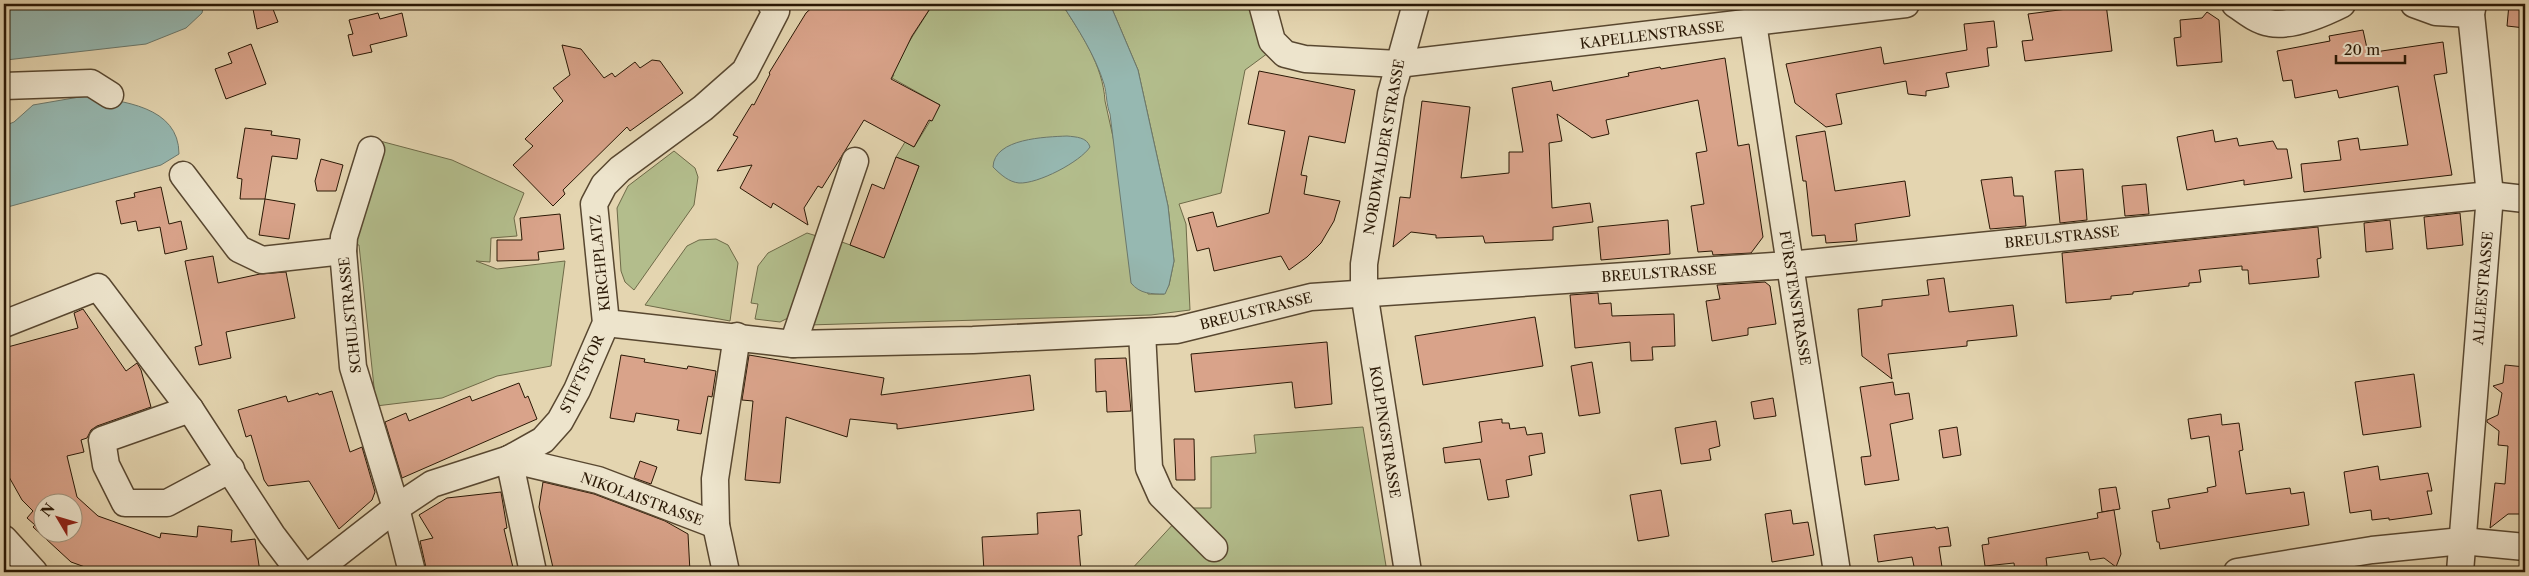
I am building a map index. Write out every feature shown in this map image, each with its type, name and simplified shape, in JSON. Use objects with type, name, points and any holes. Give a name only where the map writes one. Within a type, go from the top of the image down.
[{"type":"street","name":"KIRCHPLATZ","points":[[771,4],[776,11],[745,71],[703,108],[620,169],[604,185],[594,204],[606,323],[737,336],[793,344]]},
{"type":"street","name":"KAPELLENSTRASSE","points":[[1262,4],[1272,41],[1285,54],[1305,59],[1398,64],[1906,4]]},
{"type":"street","name":"NORDWALDER STRASSE","points":[[1364,292],[1364,264],[1375,185],[1398,64],[1416,4]]},
{"type":"street","points":[[2235,4],[2270,24],[2301,20],[2342,4]]},
{"type":"street","points":[[2414,4],[2436,12],[2472,9]]},
{"type":"street","name":"ALLEESTRASSE","points":[[2460,572],[2490,195],[2472,9]]},
{"type":"street","name":"FÜRSTENSTRASSE","points":[[1754,23],[1789,265],[1837,572]]},
{"type":"street","points":[[4,86],[91,83],[110,95]]},
{"type":"street","name":"SCHULSTRASSE","points":[[371,150],[344,237],[343,251],[353,367],[396,508],[412,572]]},
{"type":"street","points":[[793,344],[855,161]]},
{"type":"street","points":[[183,175],[239,250],[262,260],[343,251]]},
{"type":"street","name":"BREULSTRASSE","points":[[793,344],[973,340],[1177,330],[1311,297],[1789,265],[2490,195],[2525,199]]},
{"type":"street","points":[[4,324],[98,287],[190,409],[231,469],[272,535],[300,572]]},
{"type":"street","name":"KOLPINGSTRASSE","points":[[1364,292],[1408,572]]},
{"type":"street","name":"STIFTSTOR","points":[[314,572],[396,508],[432,484],[509,459],[543,440],[560,421],[577,390],[606,323]]},
{"type":"street","points":[[1142,332],[1149,468],[1161,495],[1214,548]]},
{"type":"street","points":[[726,572],[716,525],[715,479],[737,336]]},
{"type":"street","points":[[190,409],[102,440],[106,465],[125,503],[167,503],[231,469]]},
{"type":"street","points":[[509,459],[534,572]]},
{"type":"street","name":"NIKOLAISTRASSE","points":[[509,459],[598,480],[716,525]]},
{"type":"street","points":[[4,539],[32,572]]},
{"type":"street","points":[[2237,572],[2372,550],[2462,541],[2525,547]]},
{"type":"green space","points":[[933,4],[1062,4],[1090,50],[1100,75],[1148,294],[1164,294],[1169,285],[1174,261],[1168,206],[1138,70],[1110,4],[1251,4],[1268,53],[1245,70],[1221,193],[1179,204],[1186,224],[1190,310],[1151,315],[808,325],[839,241],[884,257],[919,166],[896,157],[905,142],[914,147],[940,105],[892,78],[894,75],[890,72]]},
{"type":"green space","points":[[380,141],[452,160],[524,193],[514,218],[517,236],[491,238],[490,262],[476,261],[497,269],[565,261],[551,366],[497,376],[442,398],[376,406],[359,245],[348,243]]},
{"type":"green space","points":[[674,151],[695,168],[698,177],[694,205],[634,290],[625,282],[621,271],[617,208],[628,186]]},
{"type":"green space","points":[[807,233],[820,237],[790,317],[780,322],[755,319],[758,304],[751,303],[758,266],[768,253]]},
{"type":"green space","points":[[716,239],[728,245],[738,263],[730,321],[645,305],[687,246],[699,240]]},
{"type":"green space","points":[[1363,427],[1387,572],[1129,572],[1188,508],[1211,508],[1211,457],[1256,453],[1254,435]]},
{"type":"water","points":[[4,4],[204,4],[202,13],[186,28],[146,44],[6,60]]},
{"type":"water","points":[[1062,4],[1110,4],[1138,70],[1168,206],[1174,261],[1165,294],[1142,291],[1131,283],[1110,114],[1105,88],[1091,53]]},
{"type":"water","points":[[85,96],[131,104],[159,116],[170,125],[176,138],[179,154],[161,165],[4,208],[4,126],[14,122],[33,105]]},
{"type":"water","points":[[1067,136],[1084,139],[1090,147],[1077,159],[1047,176],[1019,183],[1005,178],[993,167],[996,157],[1002,150],[1011,145],[1022,141]]},
{"type":"building","points":[[252,4],[271,4],[278,22],[257,29]]},
{"type":"building","points":[[816,4],[933,4],[912,36],[891,79],[940,105],[932,121],[929,120],[914,147],[864,120],[822,188],[818,186],[804,208],[808,225],[773,203],[771,208],[740,188],[752,165],[717,171],[738,137],[733,135],[752,104],[754,105],[769,73],[806,13]]},
{"type":"building","points":[[2106,4],[2112,51],[2025,61],[2022,41],[2033,40],[2028,14]]},
{"type":"building","points":[[2509,4],[2525,4],[2525,28],[2507,26]]},
{"type":"building","points":[[2207,12],[2219,20],[2222,62],[2177,66],[2174,38],[2181,37],[2180,20],[2202,18]]},
{"type":"building","points":[[378,13],[380,19],[402,13],[407,36],[370,45],[372,52],[353,56],[348,35],[353,34],[349,20]]},
{"type":"building","points":[[1994,21],[1997,47],[1987,48],[1989,66],[1946,73],[1949,87],[1926,91],[1926,96],[1908,94],[1906,81],[1836,94],[1842,124],[1826,127],[1795,103],[1786,64],[1881,47],[1884,64],[1967,50],[1964,24]]},
{"type":"building","points":[[2363,30],[2368,53],[2443,42],[2447,73],[2434,75],[2452,175],[2304,192],[2301,164],[2341,160],[2338,141],[2358,138],[2360,150],[2408,145],[2398,86],[2339,98],[2337,90],[2295,98],[2292,80],[2283,81],[2277,51],[2330,41],[2329,36]]},
{"type":"building","points":[[251,44],[266,84],[226,99],[215,69],[232,63],[228,53]]},
{"type":"building","points":[[562,45],[581,49],[604,78],[612,73],[615,77],[635,62],[640,68],[652,60],[660,61],[683,93],[630,131],[627,127],[563,190],[565,194],[553,206],[513,165],[533,146],[525,139],[563,101],[553,88],[570,75]]},
{"type":"building","points":[[1725,58],[1738,146],[1749,144],[1763,237],[1751,253],[1713,255],[1712,251],[1698,252],[1691,206],[1704,204],[1696,153],[1707,151],[1698,100],[1606,120],[1609,134],[1592,138],[1557,114],[1562,141],[1549,143],[1552,208],[1590,203],[1593,222],[1553,227],[1553,240],[1485,243],[1483,236],[1436,238],[1436,235],[1411,232],[1393,247],[1400,197],[1410,198],[1422,101],[1470,107],[1461,178],[1509,173],[1509,152],[1523,152],[1512,88],[1551,81],[1553,91],[1629,76],[1628,73]]},
{"type":"building","points":[[1259,71],[1355,90],[1345,143],[1309,136],[1301,175],[1307,176],[1304,194],[1340,201],[1334,221],[1321,243],[1307,257],[1289,270],[1281,256],[1214,271],[1209,248],[1197,251],[1188,218],[1213,212],[1217,227],[1269,213],[1285,131],[1248,124]]},
{"type":"building","points":[[245,128],[272,131],[271,135],[300,139],[297,159],[272,156],[265,199],[240,199],[242,179],[237,178]]},
{"type":"building","points":[[2213,130],[2215,142],[2237,138],[2239,146],[2273,141],[2277,149],[2287,149],[2292,178],[2244,185],[2244,180],[2187,190],[2177,137]]},
{"type":"building","points":[[1825,131],[1835,191],[1905,181],[1910,216],[1855,224],[1857,241],[1826,243],[1825,235],[1812,236],[1806,181],[1803,181],[1796,136]]},
{"type":"building","points":[[896,157],[919,166],[884,258],[850,245],[872,184],[884,189]]},
{"type":"building","points":[[321,159],[343,165],[336,191],[317,191],[315,181]]},
{"type":"building","points":[[2083,169],[2087,220],[2060,223],[2055,171]]},
{"type":"building","points":[[2012,177],[2014,196],[2023,196],[2026,226],[1990,229],[1981,180]]},
{"type":"building","points":[[2146,184],[2149,214],[2125,216],[2122,186]]},
{"type":"building","points":[[161,187],[169,224],[181,221],[187,249],[165,254],[160,227],[138,231],[136,221],[121,224],[116,201],[135,197],[134,193]]},
{"type":"building","points":[[265,199],[295,204],[289,239],[259,235]]},
{"type":"building","points":[[2460,213],[2463,245],[2427,249],[2424,217]]},
{"type":"building","points":[[560,214],[564,249],[538,252],[539,260],[497,261],[497,240],[522,240],[520,218]]},
{"type":"building","points":[[1668,220],[1670,254],[1601,260],[1598,227]]},
{"type":"building","points":[[2390,220],[2393,249],[2366,252],[2364,223]]},
{"type":"building","points":[[2318,227],[2321,258],[2317,259],[2319,277],[2249,284],[2248,270],[2242,270],[2242,266],[2199,270],[2201,282],[2189,283],[2189,286],[2133,292],[2133,294],[2111,296],[2111,299],[2066,303],[2062,253]]},
{"type":"building","points":[[213,256],[218,283],[260,274],[286,272],[295,318],[226,332],[231,358],[199,365],[195,347],[202,345],[185,261]]},
{"type":"building","points":[[1944,278],[1949,312],[2013,305],[2017,336],[1967,341],[1967,346],[1888,354],[1892,379],[1862,356],[1858,309],[1882,306],[1882,300],[1929,295],[1927,280]]},
{"type":"building","points":[[1765,282],[1770,286],[1776,324],[1748,328],[1748,335],[1712,341],[1706,301],[1720,299],[1717,285]]},
{"type":"building","points":[[1598,293],[1599,304],[1611,303],[1612,316],[1674,314],[1675,346],[1652,347],[1653,360],[1631,361],[1630,342],[1575,348],[1570,295]]},
{"type":"building","points":[[83,309],[126,371],[137,363],[141,370],[151,407],[97,426],[91,430],[87,438],[81,440],[84,452],[67,456],[76,494],[32,494],[32,510],[22,500],[4,468],[4,348],[78,328],[74,313]]},
{"type":"building","points":[[1535,317],[1543,366],[1423,385],[1415,336]]},
{"type":"building","points":[[1327,342],[1332,404],[1295,408],[1292,382],[1195,392],[1191,354]]},
{"type":"building","points":[[621,355],[645,359],[644,362],[687,369],[688,366],[716,371],[712,397],[708,396],[701,434],[677,430],[679,420],[636,413],[634,422],[610,418]]},
{"type":"building","points":[[749,355],[884,378],[881,395],[1030,375],[1034,410],[897,429],[897,424],[850,419],[847,437],[786,417],[780,483],[745,480],[753,401],[742,400]]},
{"type":"building","points":[[1126,358],[1131,411],[1107,412],[1106,391],[1096,392],[1095,359]]},
{"type":"building","points":[[1592,362],[1600,413],[1579,416],[1571,366]]},
{"type":"building","points":[[2505,365],[2525,367],[2525,514],[2508,514],[2490,528],[2495,483],[2505,484],[2508,446],[2498,445],[2499,431],[2487,420],[2498,415],[2502,393],[2493,386],[2503,383]]},
{"type":"building","points":[[2414,374],[2421,427],[2363,435],[2355,382]]},
{"type":"building","points":[[1893,382],[1895,395],[1909,393],[1913,419],[1890,424],[1899,480],[1865,485],[1861,457],[1871,456],[1860,387]]},
{"type":"building","points":[[519,383],[525,398],[528,396],[537,419],[402,478],[385,422],[406,413],[409,421],[470,396],[472,401]]},
{"type":"building","points":[[332,391],[350,452],[362,447],[375,492],[372,500],[339,529],[309,481],[268,486],[264,480],[251,435],[246,437],[238,410],[286,396],[288,402]]},
{"type":"building","points":[[1773,398],[1776,416],[1754,419],[1751,402]]},
{"type":"building","points":[[2221,414],[2222,425],[2239,423],[2243,450],[2239,451],[2246,494],[2290,488],[2291,494],[2304,492],[2309,525],[2160,549],[2152,511],[2170,508],[2168,499],[2208,492],[2207,488],[2216,486],[2209,436],[2191,439],[2188,419]]},
{"type":"building","points":[[1502,419],[1502,423],[1509,423],[1510,429],[1525,427],[1527,435],[1542,433],[1545,453],[1529,456],[1532,475],[1506,480],[1509,497],[1488,500],[1480,459],[1445,463],[1443,448],[1482,442],[1479,422]]},
{"type":"building","points":[[1716,421],[1720,446],[1709,449],[1711,460],[1681,464],[1675,428]]},
{"type":"building","points":[[1957,427],[1961,455],[1943,458],[1939,430]]},
{"type":"building","points":[[1174,439],[1194,439],[1195,480],[1176,480]]},
{"type":"building","points":[[640,461],[657,467],[651,484],[634,478]]},
{"type":"building","points":[[2378,466],[2380,480],[2428,473],[2432,491],[2427,491],[2432,514],[2389,520],[2389,518],[2372,520],[2371,510],[2350,513],[2344,472]]},
{"type":"building","points":[[543,482],[594,494],[665,521],[688,534],[690,572],[554,572],[539,507]]},
{"type":"building","points":[[2116,487],[2120,509],[2102,512],[2099,489]]},
{"type":"building","points":[[1661,490],[1669,536],[1638,541],[1630,495]]},
{"type":"building","points":[[501,492],[507,528],[504,529],[514,572],[427,572],[420,541],[433,538],[419,515],[447,498]]},
{"type":"building","points":[[82,502],[98,516],[160,538],[161,533],[197,537],[198,526],[232,530],[231,542],[255,539],[260,572],[99,572],[71,562],[51,544],[82,544]]},
{"type":"building","points":[[1080,510],[1082,535],[1078,536],[1081,572],[984,572],[982,537],[1038,534],[1037,513]]},
{"type":"building","points":[[1791,510],[1793,524],[1808,522],[1814,555],[1772,562],[1765,514]]},
{"type":"building","points":[[2114,510],[2121,554],[2116,567],[2104,558],[2090,560],[2088,552],[2046,558],[2047,566],[2015,571],[2014,563],[1985,566],[1982,545],[1989,544],[1988,538],[2098,518],[2097,513]]},
{"type":"building","points":[[32,512],[32,522],[27,518]]},
{"type":"building","points":[[1935,527],[1936,529],[1948,527],[1951,546],[1939,547],[1942,567],[1915,571],[1912,557],[1878,562],[1874,535]]}]
